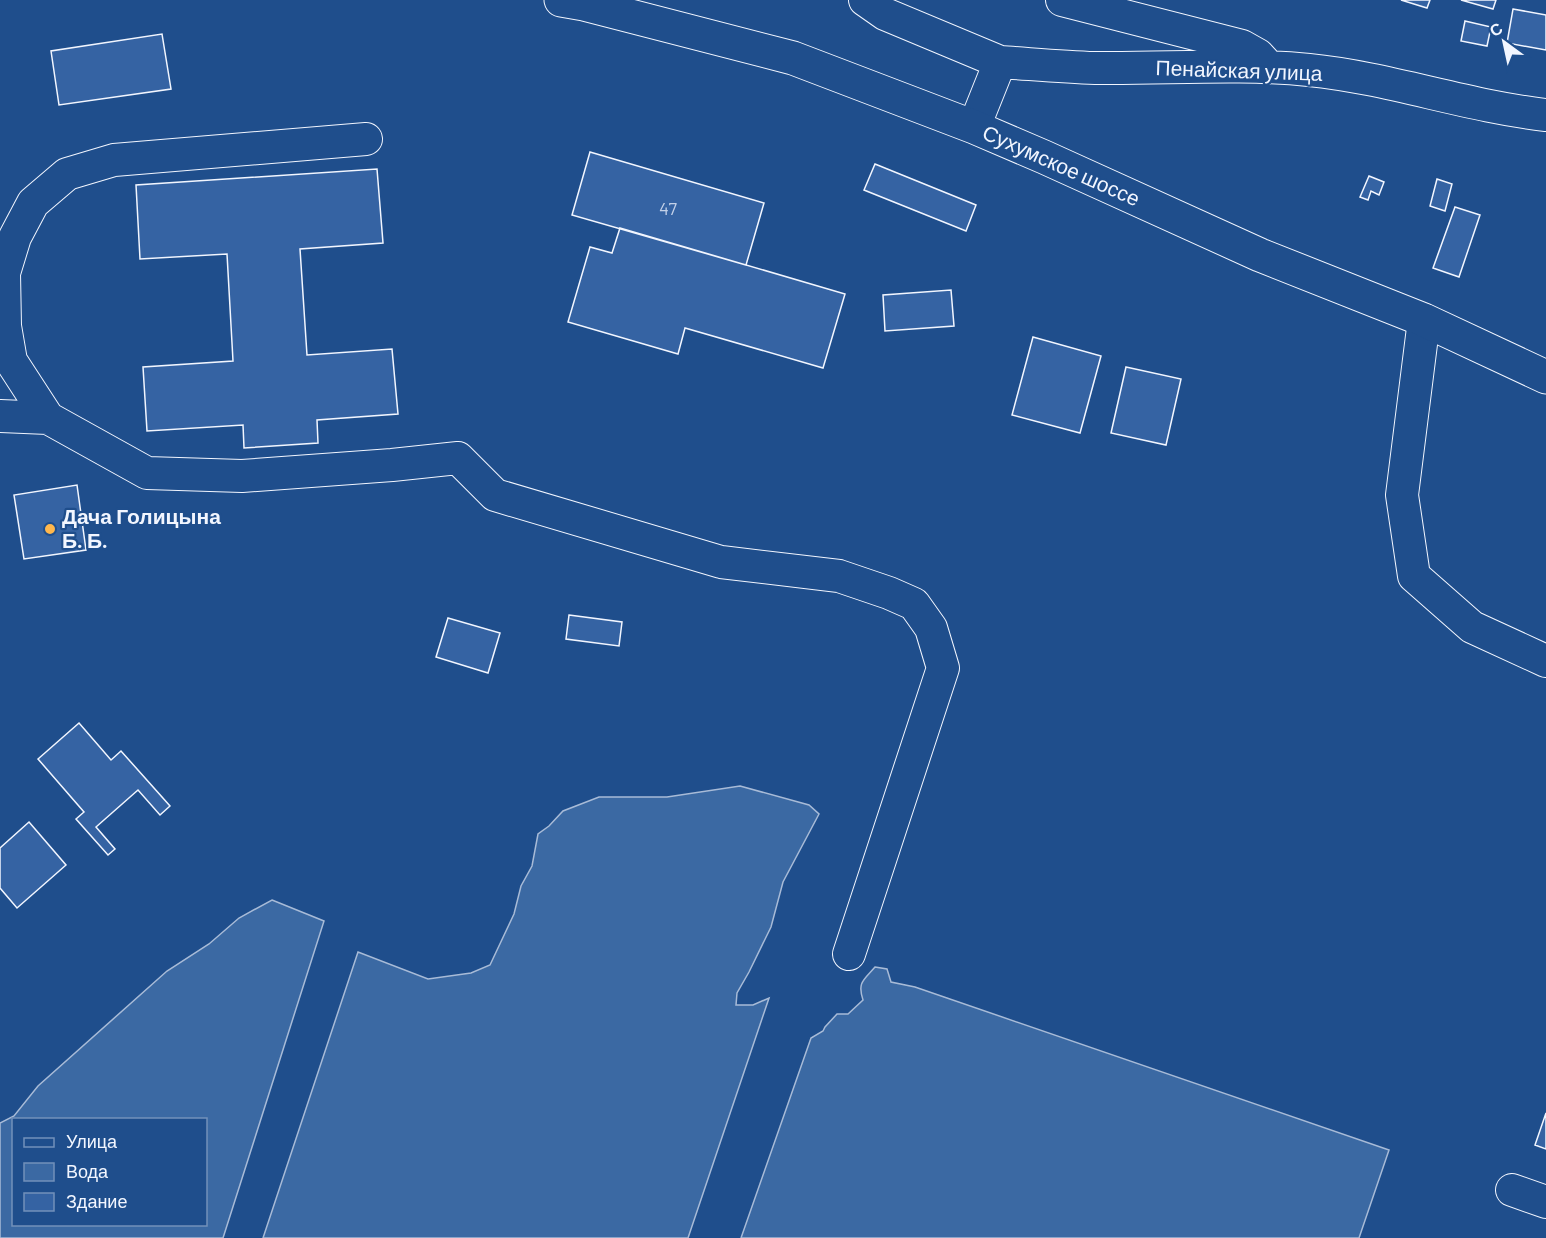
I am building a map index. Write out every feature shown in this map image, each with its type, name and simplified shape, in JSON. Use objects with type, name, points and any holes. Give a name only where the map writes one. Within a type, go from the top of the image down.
[{"type":"highway","name":"Сухумское шоссе","points":[[561,0],[793,58],[974,127],[1055,161],[1260,255],[1424,320],[1546,377]]},
{"type":"street","name":"Пенайская улица","points":[[865,0],[885,14],[1000,62],[1095,68],[1269,67],[1311,70],[1546,116]]},
{"type":"street","points":[[1062,0],[1242,46],[1258,55],[1269,67]]},
{"type":"street","points":[[974,127],[1000,62]]},
{"type":"street","points":[[48,418],[11,361],[5,326],[4,273],[15,237],[33,203],[67,174],[114,160],[366,139]]},
{"type":"street","points":[[1424,320],[1402,495],[1414,576],[1473,627],[1546,661]]},
{"type":"street","points":[[0,416],[48,418],[147,473],[242,476],[459,458],[495,495],[721,562],[839,576],[914,604],[931,628],[943,668],[849,954]]},
{"type":"street","points":[[1512,1190],[1546,1202]]},
{"type":"water","points":[[740,786],[809,805],[819,814],[783,882],[771,927],[737,993],[736,1005],[753,1005],[769,998],[688,1238],[263,1238],[358,952],[428,979],[471,973],[490,965],[514,914],[521,886],[532,866],[538,834],[563,811],[599,797],[667,797]]},
{"type":"water","points":[[272,900],[324,921],[223,1238],[0,1238],[0,1123],[14,1116],[38,1086],[167,971],[209,944],[239,918]]},
{"type":"water","points":[[875,967],[887,969],[891,982],[915,987],[1389,1150],[1359,1238],[741,1238],[811,1038],[823,1031],[837,1014],[848,1014],[863,1000],[861,985]]},
{"type":"building","points":[[1401,0],[1430,0],[1427,8]]},
{"type":"building","points":[[1461,0],[1496,0],[1493,9]]},
{"type":"building","points":[[1513,9],[1546,15],[1546,50],[1507,43]]},
{"type":"building","points":[[1465,21],[1491,27],[1487,46],[1461,41]]},
{"type":"building","points":[[162,34],[171,89],[59,105],[51,51]]},
{"type":"building","points":[[590,152],[764,203],[746,265],[572,215]]},
{"type":"building","points":[[875,164],[976,205],[966,231],[864,190]]},
{"type":"building","points":[[377,169],[383,243],[300,249],[307,355],[392,349],[398,414],[317,420],[318,443],[244,448],[243,425],[147,431],[143,367],[233,361],[227,254],[140,259],[136,185]]},
{"type":"building","points":[[1369,176],[1384,182],[1379,195],[1371,191],[1368,200],[1360,197]]},
{"type":"building","points":[[1437,179],[1452,184],[1445,211],[1430,206]]},
{"type":"building","points":[[1455,207],[1480,215],[1459,277],[1433,268]]},
{"type":"building","points":[[620,228],[845,294],[823,368],[685,328],[678,354],[568,322],[590,247],[612,253]]},
{"type":"building","points":[[951,290],[954,326],[885,331],[883,295]]},
{"type":"building","points":[[1033,337],[1101,356],[1080,433],[1012,415]]},
{"type":"building","points":[[1126,367],[1181,379],[1166,445],[1111,433]]},
{"type":"building","points":[[77,485],[86,550],[24,559],[14,495]]},
{"type":"building","points":[[569,615],[622,622],[619,646],[566,639]]},
{"type":"building","points":[[448,618],[500,633],[488,673],[436,657]]},
{"type":"building","points":[[79,723],[111,760],[121,751],[170,806],[160,815],[138,790],[96,827],[115,849],[108,855],[76,819],[84,812],[38,759]]},
{"type":"building","points":[[29,822],[66,865],[17,908],[0,888],[0,848]]},
{"type":"building","points":[[1546,1113],[1546,1149],[1535,1145]]},
{"type":"place","name":"Дача Голицына Б. Б.","points":[[50,529]]}]
